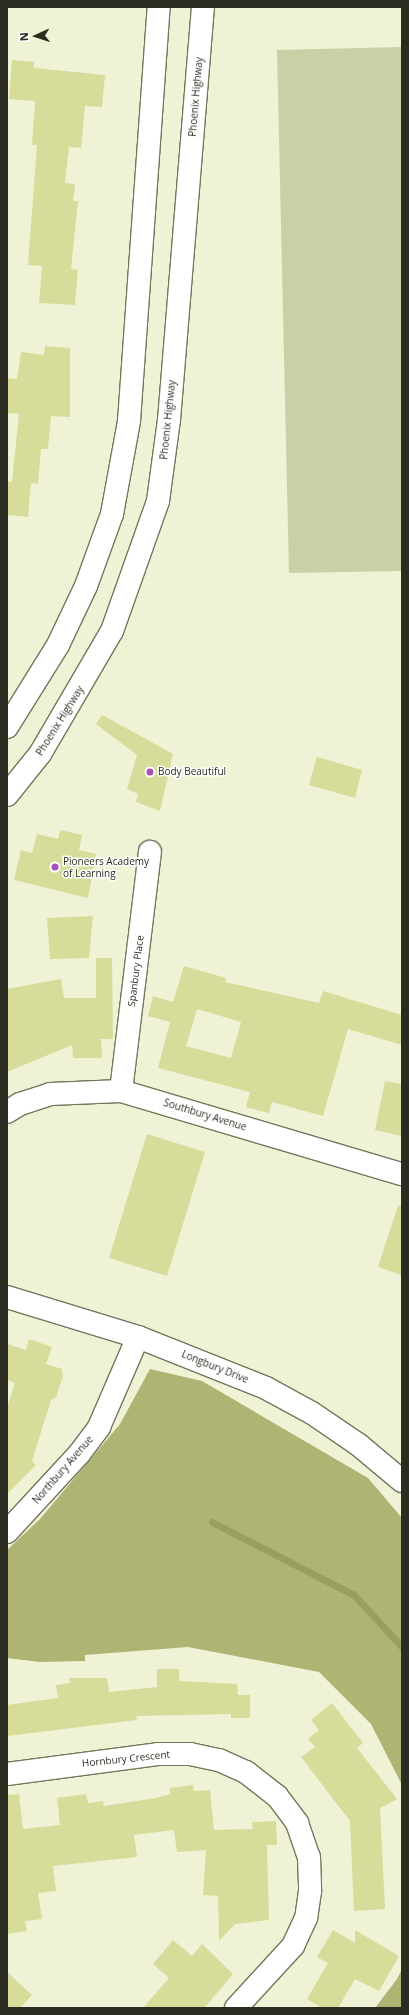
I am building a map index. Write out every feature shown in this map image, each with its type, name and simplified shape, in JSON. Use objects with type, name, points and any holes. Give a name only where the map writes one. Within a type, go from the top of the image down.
[{"type":"street","points":[[7,727],[58,645],[86,586],[112,514],[128,421],[159,7]]},
{"type":"street","name":"Phoenix Highway","points":[[7,795],[40,754],[112,631],[158,501],[169,420],[203,7]]},
{"type":"street","name":"Spanbury Place","points":[[121,1091],[150,852]]},
{"type":"street","name":"Southbury Avenue","points":[[7,1112],[20,1104],[50,1094],[121,1091],[402,1174]]},
{"type":"street","name":"Longbury Drive","points":[[7,1297],[138,1337],[266,1388],[312,1413],[360,1445],[402,1481]]},
{"type":"street","name":"Northbury Avenue","points":[[7,1532],[79,1454],[100,1427],[138,1337]]},
{"type":"street","name":"Hornbury Crescent","points":[[7,1774],[158,1754],[190,1754],[219,1760],[246,1772],[277,1796],[297,1823],[309,1857],[310,1891],[306,1918],[293,1946],[236,2008]]},
{"type":"green space","points":[[402,47],[402,571],[289,573],[277,50]]},
{"type":"green space","points":[[150,1369],[202,1381],[368,1478],[402,1518],[402,1785],[371,1724],[319,1672],[188,1647],[85,1655],[85,1661],[40,1662],[7,1658],[7,1550],[40,1519],[120,1424]]},
{"type":"green space","points":[[402,1969],[402,2008],[375,2008],[397,1979]]},
{"type":"building","points":[[12,60],[34,62],[34,68],[105,75],[102,107],[85,106],[81,148],[69,147],[65,183],[75,184],[73,201],[78,201],[71,269],[78,270],[75,305],[39,303],[42,266],[28,265],[37,145],[32,145],[35,101],[9,99]]},
{"type":"building","points":[[45,346],[70,348],[70,417],[51,416],[48,449],[41,449],[38,484],[31,483],[28,517],[7,515],[7,481],[12,482],[19,414],[7,413],[7,378],[17,379],[21,352],[44,355]]},
{"type":"building","name":"Body Beautiful","points":[[102,715],[173,754],[160,811],[136,802],[138,794],[127,789],[137,755],[96,724]]},
{"type":"building","points":[[317,757],[362,770],[355,798],[309,785]]},
{"type":"building","name":"Pioneers Academy of Learning","points":[[60,830],[82,835],[79,850],[96,854],[88,898],[14,880],[21,850],[32,853],[37,834],[58,839]]},
{"type":"building","points":[[93,916],[89,958],[50,959],[47,918]]},
{"type":"building","points":[[96,958],[112,958],[113,1039],[101,1039],[102,1058],[73,1058],[72,1045],[7,1072],[7,989],[61,979],[64,998],[96,998]]},
{"type":"building","points":[[184,966],[226,978],[225,982],[319,1003],[323,991],[402,1015],[402,1045],[348,1029],[323,1116],[272,1102],[269,1113],[246,1107],[250,1092],[158,1068],[170,1022],[148,1016],[153,996],[173,1002]],"holes":[[[197,1009],[241,1022],[231,1058],[186,1046]]]},
{"type":"building","points":[[385,1081],[402,1084],[402,1136],[375,1130]]},
{"type":"building","points":[[147,1134],[205,1152],[167,1276],[109,1258]]},
{"type":"building","points":[[398,1206],[402,1206],[402,1275],[378,1267]]},
{"type":"building","points":[[29,1339],[52,1347],[46,1364],[62,1369],[63,1376],[56,1397],[51,1400],[32,1461],[36,1465],[7,1494],[7,1408],[15,1383],[7,1380],[7,1344],[26,1350]]},
{"type":"building","points":[[157,1669],[179,1669],[179,1681],[237,1684],[238,1695],[250,1695],[250,1718],[231,1718],[231,1714],[136,1716],[137,1720],[7,1736],[7,1705],[58,1698],[56,1685],[70,1683],[69,1678],[107,1678],[109,1692],[157,1687]]},
{"type":"building","points":[[332,1703],[363,1743],[357,1748],[397,1799],[380,1808],[385,1909],[354,1911],[350,1821],[301,1757],[315,1747],[308,1739],[319,1730],[311,1720]]},
{"type":"building","points":[[193,1785],[194,1791],[210,1790],[214,1830],[253,1829],[252,1822],[276,1821],[277,1845],[267,1845],[269,1920],[235,1924],[219,1941],[218,1896],[203,1895],[206,1850],[177,1852],[174,1830],[134,1835],[137,1857],[53,1866],[56,1891],[38,1893],[42,1919],[25,1921],[27,1931],[7,1934],[7,1795],[19,1794],[23,1829],[60,1825],[57,1798],[86,1794],[88,1803],[103,1801],[104,1806],[156,1798],[170,1794],[170,1788]]},
{"type":"building","points":[[333,1930],[355,1943],[355,1930],[399,1956],[379,1991],[355,1979],[338,2008],[322,2008],[307,1999],[328,1963],[317,1957]]},
{"type":"building","points":[[173,1940],[192,1956],[202,1944],[233,1974],[204,2008],[143,2008],[169,1978],[153,1964]]},
{"type":"building","points":[[7,1972],[32,1995],[20,2008],[7,2008]]},
{"type":"waterway","points":[[212,1522],[354,1595],[402,1647]]},
{"type":"place","name":"Body Beautiful","points":[[150,772]]},
{"type":"place","name":"Pioneers Academy of Learning","points":[[55,867]]}]
